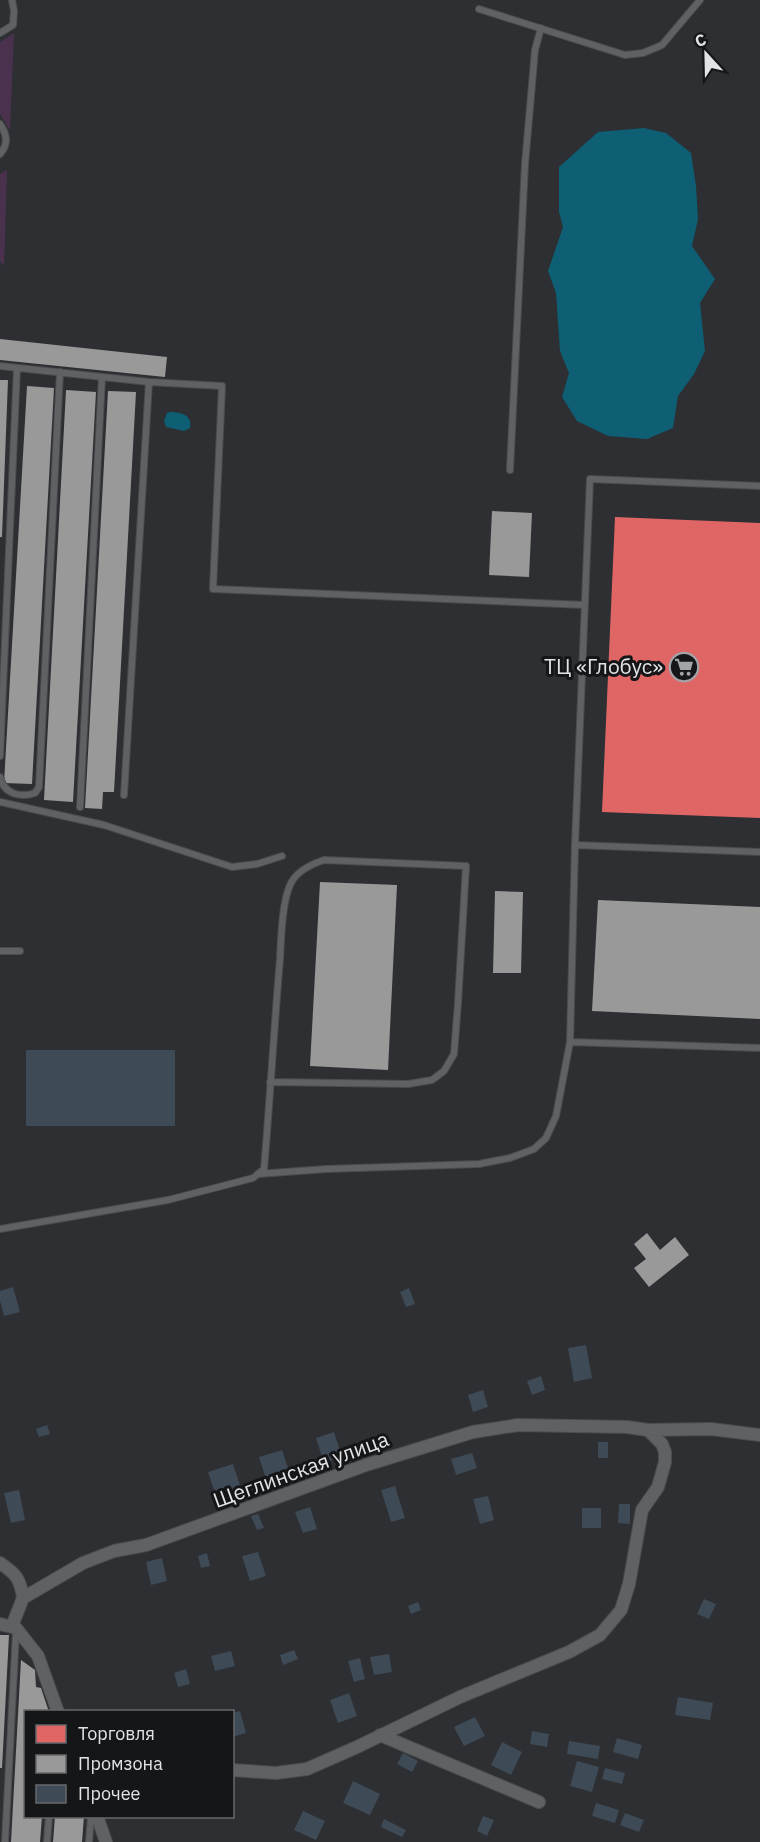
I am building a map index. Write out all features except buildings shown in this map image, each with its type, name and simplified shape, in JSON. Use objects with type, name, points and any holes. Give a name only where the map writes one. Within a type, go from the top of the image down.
[{"type":"street","name":"Щеглинская улица","points":[[23,1598],[84,1563],[114,1551],[146,1545],[366,1465],[473,1432],[518,1425],[627,1426],[648,1430],[711,1430],[760,1435]]},
{"type":"street","points":[[234,1770],[276,1773],[307,1769],[460,1696],[569,1652],[600,1635],[621,1610],[629,1584],[642,1510],[658,1487],[665,1462],[662,1444],[648,1430]]},
{"type":"street","points":[[0,1563],[14,1572],[21,1582],[23,1598],[9,1626],[38,1656],[56,1709]]},
{"type":"street","points":[[380,1736],[539,1802]]},
{"type":"street","points":[[98,1818],[106,1842]]},
{"type":"lane","points":[[0,33],[13,25],[12,0]]},
{"type":"lane","points":[[479,9],[625,54],[643,53],[662,45],[700,0]]},
{"type":"lane","points":[[510,470],[525,164],[535,50],[541,28]]},
{"type":"lane","points":[[0,124],[6,139],[0,154]]},
{"type":"lane","points":[[0,366],[149,382],[222,386],[213,589],[585,605]]},
{"type":"lane","points":[[0,756],[17,368]]},
{"type":"lane","points":[[0,777],[2,785],[9,792],[18,795],[27,796],[35,793],[39,787],[60,372]]},
{"type":"lane","points":[[80,807],[102,377]]},
{"type":"lane","points":[[124,795],[149,382]]},
{"type":"lane","points":[[258,1174],[326,1169],[479,1164],[510,1158],[534,1149],[546,1138],[556,1116],[570,1042],[575,845],[590,479],[760,486]]},
{"type":"lane","points":[[0,802],[104,825],[232,867],[257,864],[282,856]]},
{"type":"lane","points":[[575,845],[760,852]]},
{"type":"lane","points":[[0,1228],[168,1200],[253,1178],[264,1168],[270,1082],[283,917],[289,885],[295,876],[315,862],[324,860],[466,866],[454,1054],[444,1071],[432,1080],[408,1084],[270,1082]]},
{"type":"lane","points":[[0,951],[20,951]]},
{"type":"lane","points":[[570,1042],[760,1048]]},
{"type":"lane","points":[[5,1842],[9,1626]]},
{"type":"lane","points":[[47,1842],[49,1818]]},
{"type":"lane","points":[[89,1842],[91,1818]]},
{"type":"shaded area","points":[[14,33],[10,130],[0,114],[0,42]]},
{"type":"shaded area","points":[[7,170],[4,266],[0,261],[0,174]]},
{"type":"water","points":[[644,128],[666,133],[691,153],[698,219],[692,246],[715,279],[700,303],[705,351],[694,374],[678,396],[673,428],[647,439],[608,436],[577,421],[562,397],[569,373],[560,351],[556,293],[548,271],[563,227],[559,212],[559,167],[598,132]]},
{"type":"water","points":[[167,413],[188,417],[190,428],[184,431],[166,427],[164,421]]},
{"type":"place","name":"ТЦ «Глобус»","points":[[684,667]]}]
